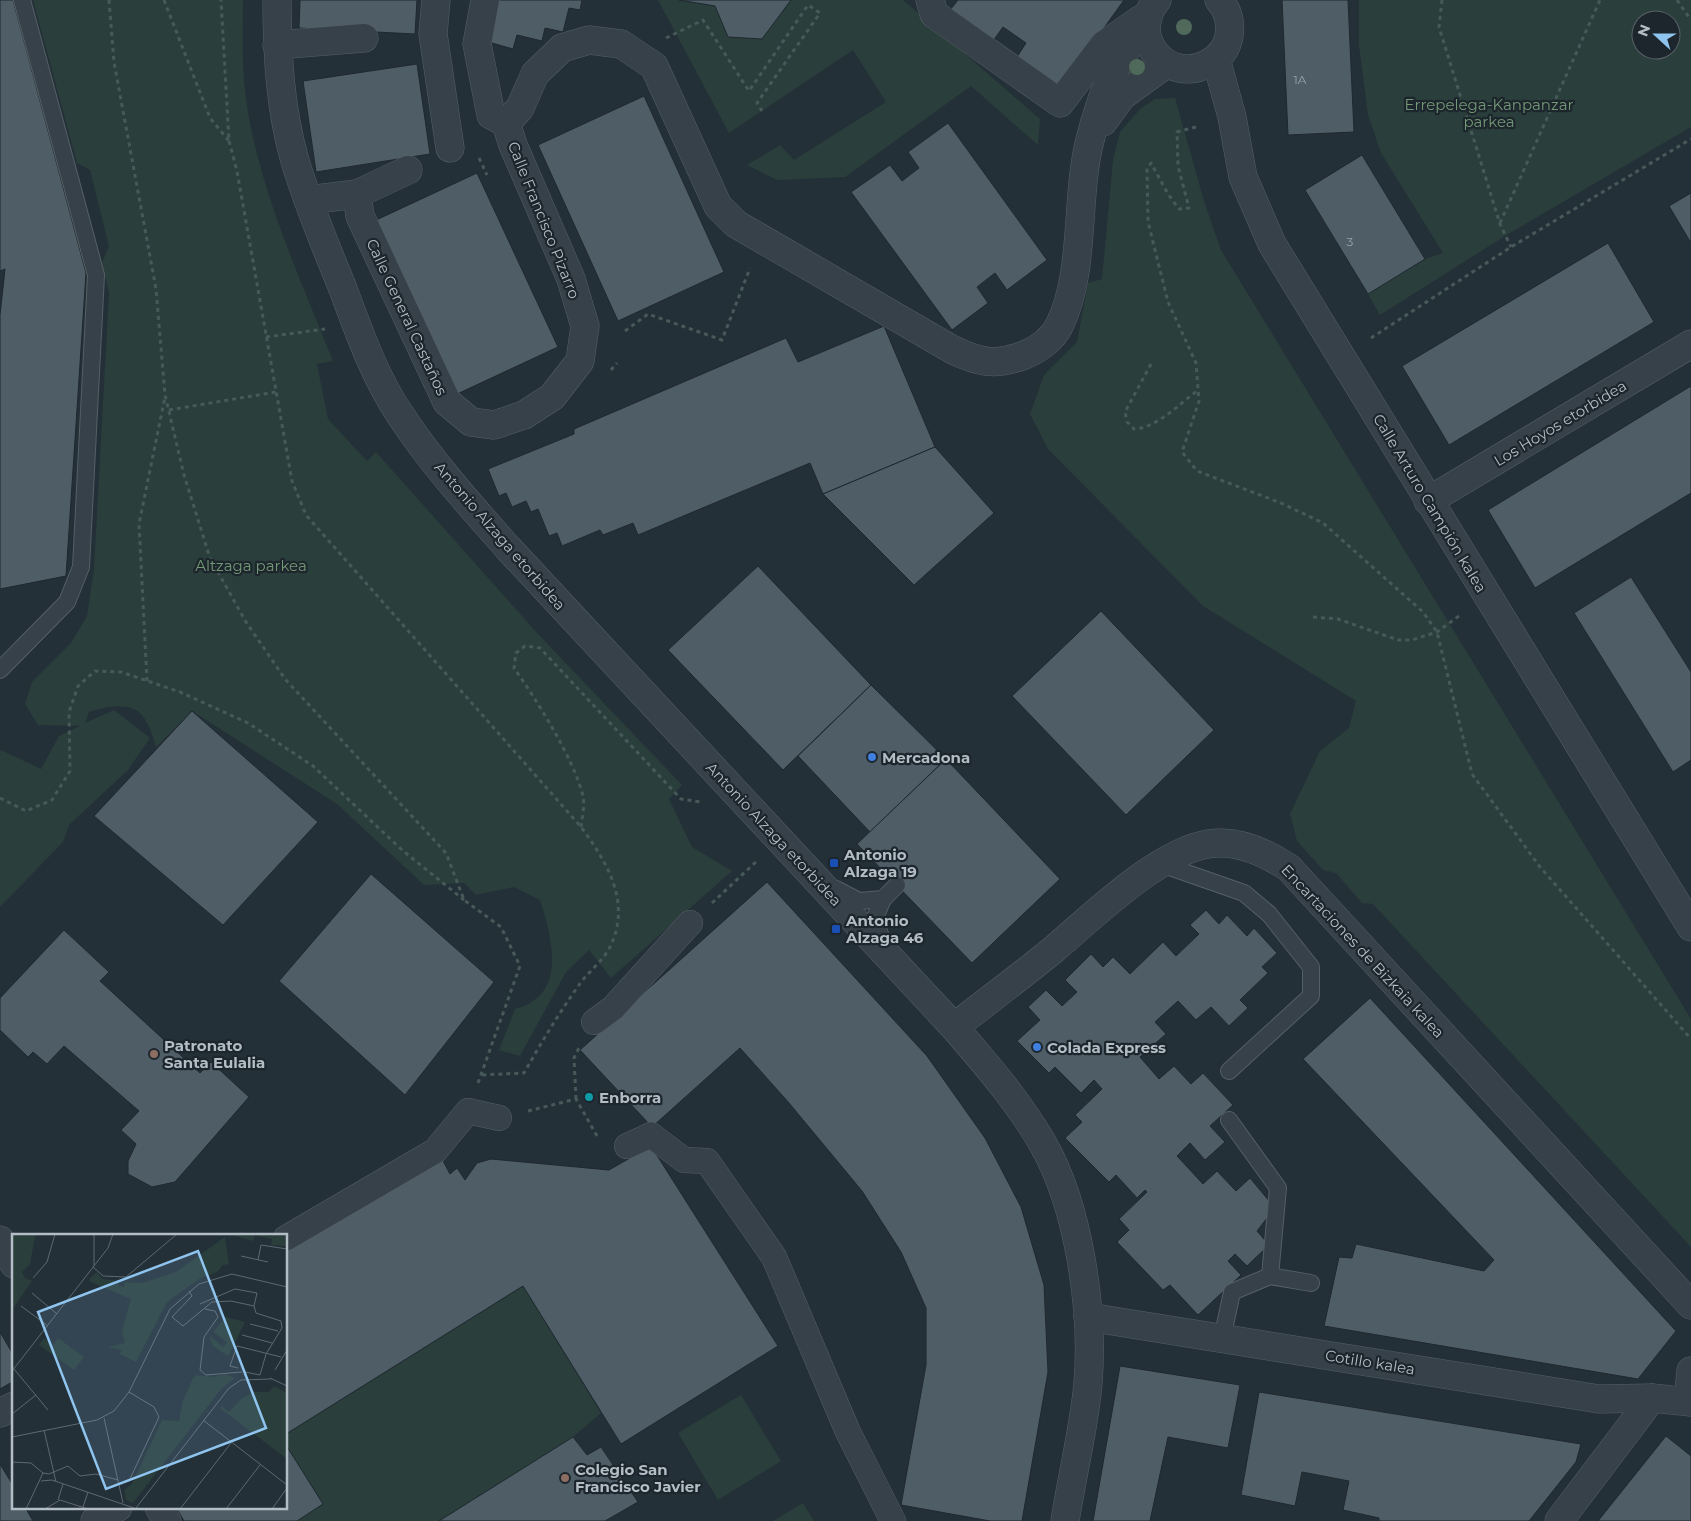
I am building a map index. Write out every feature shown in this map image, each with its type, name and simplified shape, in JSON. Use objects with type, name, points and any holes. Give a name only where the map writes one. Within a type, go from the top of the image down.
[{"type":"street","name":"Antonio Alzaga etorbidea","points":[[277,0],[277,45],[282,98],[295,160],[308,200],[380,381],[400,415],[440,469],[508,548],[916,988],[954,1026],[996,1076],[1044,1145],[1071,1210],[1088,1317],[1088,1383],[1065,1521]]},
{"type":"street","points":[[436,0],[433,34],[450,148]]},
{"type":"street","points":[[485,0],[477,44],[491,115],[506,123],[520,108],[535,74],[562,48],[589,40],[621,44],[654,66],[718,206],[736,224],[953,350],[977,361],[1005,362],[1036,351],[1059,328],[1068,303],[1076,258],[1084,170],[1090,139],[1110,78],[1151,10]]},
{"type":"street","points":[[930,0],[934,14],[1060,103],[1104,45],[1151,10]]},
{"type":"street","points":[[1151,10],[1146,33],[1148,43],[1166,64],[1183,70],[1200,68],[1216,59],[1224,50],[1230,26],[1225,5]]},
{"type":"street","points":[[277,45],[364,38]]},
{"type":"street","name":"Calle Arturo Campión kalea","points":[[1216,59],[1232,117],[1243,177],[1272,244],[1691,927]]},
{"type":"street","points":[[1090,139],[1122,96],[1166,64]]},
{"type":"street","name":"Calle Francisco Pizarro","points":[[506,123],[513,145],[571,279],[585,326],[580,361],[552,397]]},
{"type":"street","points":[[308,200],[357,194],[408,170]]},
{"type":"street","name":"Calle General Castaños","points":[[357,194],[360,216],[446,402],[471,422],[494,425],[524,415],[552,397]]},
{"type":"street","name":"Los Hoyos etorbidea","points":[[1428,501],[1691,344]]},
{"type":"street","name":"Encartaciones de Bizkaia kalea","points":[[954,1026],[1014,982],[1158,863],[1206,844],[1221,843],[1258,849],[1289,868],[1691,1305]]},
{"type":"street","points":[[594,1022],[613,1008],[690,923]]},
{"type":"street","points":[[288,1237],[435,1152],[468,1111],[499,1118]]},
{"type":"street","points":[[627,1146],[651,1136],[684,1160],[707,1161],[774,1257],[848,1432],[893,1521]]},
{"type":"street","points":[[0,1240],[12,1261]]},
{"type":"street","name":"Cotillo kalea","points":[[1088,1317],[1599,1399],[1652,1398],[1690,1401]]},
{"type":"street","points":[[1690,1401],[1691,1371]]},
{"type":"street","points":[[1559,1521],[1652,1398]]},
{"type":"street","points":[[0,1414],[12,1407]]},
{"type":"street","points":[[95,1521],[116,1508]]},
{"type":"street","points":[[160,1508],[167,1521]]},
{"type":"lane","points":[[0,670],[67,602],[81,567],[96,275],[22,0]]},
{"type":"lane","points":[[797,858],[842,895],[859,901],[883,899]]},
{"type":"lane","points":[[1158,863],[1244,893],[1269,914],[1311,967],[1311,996],[1229,1071]]},
{"type":"lane","points":[[897,885],[883,899],[874,920],[883,942],[911,974],[916,988]]},
{"type":"lane","points":[[1229,1120],[1278,1188],[1270,1276]]},
{"type":"lane","points":[[1222,1339],[1232,1292],[1270,1276],[1311,1283]]},
{"type":"path","points":[[109,0],[114,62],[156,289],[165,395],[184,475],[210,558],[246,622],[285,679],[446,854],[464,900]]},
{"type":"path","points":[[164,0],[210,118],[229,141]]},
{"type":"path","points":[[220,0],[229,141],[237,171],[292,482],[306,515],[581,827],[604,859],[616,890],[618,926],[610,948],[583,979],[561,1010],[524,1073],[480,1075]]},
{"type":"path","points":[[1442,0],[1439,27],[1500,224],[1511,246]]},
{"type":"path","points":[[1500,224],[1600,0]]},
{"type":"path","points":[[1677,0],[1691,20]]},
{"type":"path","points":[[661,40],[703,20],[749,90],[808,5],[820,13],[757,103],[762,110]]},
{"type":"path","points":[[1196,127],[1177,132],[1178,166],[1189,208],[1179,209],[1168,194],[1151,162],[1147,169],[1148,221],[1168,302],[1196,363],[1198,401],[1182,452],[1197,471],[1281,503],[1323,523],[1423,612],[1437,632],[1462,742],[1472,774],[1540,867],[1691,1039]]},
{"type":"path","points":[[1371,338],[1511,246],[1691,139]]},
{"type":"path","points":[[625,331],[648,314],[722,340],[751,264]]},
{"type":"path","points":[[266,337],[328,328]]},
{"type":"path","points":[[1151,364],[1125,412],[1127,422],[1134,429],[1142,429],[1153,423],[1197,390]]},
{"type":"path","points":[[169,410],[276,392]]},
{"type":"path","points":[[147,681],[139,524],[165,395]]},
{"type":"path","points":[[1313,617],[1338,619],[1398,640],[1412,640],[1437,632],[1459,616]]},
{"type":"path","points":[[581,827],[584,798],[570,762],[528,688],[514,668],[516,653],[525,646],[540,648],[682,799],[710,804]]},
{"type":"path","points":[[0,798],[26,810],[52,800],[70,772],[69,712],[78,686],[95,671],[121,672],[180,692],[248,722],[313,766],[402,850],[501,927],[520,966],[468,1111]]},
{"type":"path","points":[[690,923],[764,854]]},
{"type":"path","points":[[594,1022],[574,1058],[576,1099],[598,1136],[627,1146]]},
{"type":"path","points":[[499,1118],[576,1099]]},
{"type":"green space","name":"Altzaga parkea","points":[[33,0],[243,0],[243,70],[248,115],[266,186],[278,223],[333,361],[317,364],[328,419],[367,461],[376,452],[538,634],[682,785],[669,799],[692,847],[732,871],[611,978],[589,950],[566,972],[520,1056],[499,1050],[515,1009],[533,1001],[543,992],[549,980],[552,954],[540,900],[514,887],[476,895],[464,883],[424,885],[337,804],[192,711],[156,747],[146,721],[139,712],[118,706],[89,712],[85,723],[114,710],[150,738],[128,770],[69,825],[63,842],[0,907],[0,752],[1,750],[41,769],[59,736],[80,726],[38,725],[25,704],[32,682],[71,643],[87,616],[94,569],[109,293],[102,263],[109,246],[90,170],[77,163]]},
{"type":"green space","points":[[658,0],[903,0],[1040,119],[1038,145],[971,86],[845,177],[777,180],[747,165],[780,145],[794,160],[886,102],[853,50],[729,133]]},
{"type":"green space","name":"Errepelega-Kanpanzar parkea","points":[[1359,0],[1691,0],[1691,127],[1505,236],[1380,315],[1368,294],[1425,259],[1443,253],[1381,153],[1368,115],[1359,45]]},
{"type":"green space","points":[[1175,98],[1204,201],[1221,250],[1691,1019],[1691,1247],[1373,904],[1362,903],[1336,873],[1323,870],[1297,841],[1290,814],[1320,751],[1349,728],[1356,701],[1203,606],[1048,449],[1030,414],[1044,375],[1077,342],[1088,283],[1102,279],[1113,160],[1120,132],[1141,108],[1155,99]]},
{"type":"green space","points":[[523,1286],[601,1413],[573,1437],[439,1521],[297,1521],[323,1504],[288,1448],[288,1433]]},
{"type":"green space","points":[[741,1395],[781,1461],[718,1500],[678,1433]]},
{"type":"green space","points":[[803,1503],[814,1521],[773,1521]]},
{"type":"building","points":[[0,0],[13,0],[86,273],[66,576],[0,589],[0,315],[5,269],[0,271]]},
{"type":"building","points":[[300,0],[417,0],[415,34],[299,28]]},
{"type":"building","points":[[495,0],[582,0],[580,10],[569,8],[563,32],[545,28],[542,41],[517,35],[513,49],[485,41]]},
{"type":"building","points":[[679,0],[791,0],[762,39],[728,37],[715,6]]},
{"type":"building","points":[[958,0],[1124,0],[1059,91],[1015,60],[1026,43],[1003,27],[993,41],[950,10]]},
{"type":"building","points":[[1282,0],[1348,0],[1354,132],[1288,135]]},
{"type":"building","points":[[417,64],[430,154],[316,172],[303,81]]},
{"type":"building","points":[[644,96],[724,272],[618,321],[538,145]]},
{"type":"building","points":[[948,123],[1047,260],[1007,290],[995,273],[977,287],[988,303],[952,330],[851,192],[890,165],[902,181],[919,168],[908,152]]},
{"type":"building","points":[[1362,155],[1425,259],[1368,294],[1305,190]]},
{"type":"building","points":[[477,173],[558,347],[455,395],[374,221]]},
{"type":"building","points":[[1691,193],[1691,243],[1669,206]]},
{"type":"building","points":[[1608,243],[1654,322],[1449,445],[1402,366]]},
{"type":"building","points":[[884,326],[935,447],[823,494],[810,463],[638,535],[633,523],[603,535],[600,530],[562,546],[557,533],[549,536],[538,509],[531,512],[526,501],[512,507],[506,493],[499,496],[488,469],[574,434],[574,429],[786,338],[798,362]]},
{"type":"building","points":[[1691,386],[1691,493],[1535,588],[1488,510]]},
{"type":"building","points":[[935,447],[994,513],[914,585],[823,494]]},
{"type":"building","points":[[758,566],[871,685],[783,770],[668,650]]},
{"type":"building","points":[[1631,577],[1691,672],[1691,760],[1673,772],[1574,613]]},
{"type":"building","points":[[1101,611],[1214,730],[1126,815],[1012,696]]},
{"type":"building","name":"Mercadona","points":[[871,685],[946,759],[870,832],[798,756]]},
{"type":"building","points":[[192,711],[318,822],[223,925],[94,816]]},
{"type":"building","points":[[946,759],[1060,879],[972,963],[857,844]]},
{"type":"building","points":[[371,874],[494,982],[405,1095],[279,981]]},
{"type":"building","points":[[767,882],[927,1056],[985,1138],[1021,1207],[1044,1285],[1048,1372],[1022,1521],[990,1521],[901,1505],[926,1365],[926,1308],[901,1252],[862,1191],[789,1103],[740,1048],[652,1127],[580,1050]]},
{"type":"building","points":[[1206,910],[1219,924],[1227,915],[1247,936],[1254,928],[1277,953],[1262,967],[1268,973],[1240,1000],[1248,1008],[1229,1026],[1211,1007],[1196,1020],[1178,1001],[1155,1022],[1166,1034],[1140,1057],[1159,1079],[1174,1066],[1191,1084],[1203,1073],[1233,1105],[1210,1126],[1225,1142],[1205,1160],[1190,1143],[1177,1156],[1203,1184],[1217,1171],[1236,1191],[1250,1178],[1275,1208],[1257,1231],[1269,1245],[1247,1266],[1235,1254],[1228,1261],[1241,1275],[1198,1315],[1170,1285],[1163,1290],[1117,1242],[1129,1230],[1119,1219],[1147,1192],[1145,1190],[1137,1198],[1116,1175],[1109,1182],[1065,1138],[1082,1122],[1075,1115],[1102,1089],[1094,1080],[1081,1093],[1055,1067],[1049,1073],[1017,1041],[1040,1020],[1028,1007],[1046,990],[1062,1006],[1077,992],[1065,980],[1091,954],[1103,967],[1113,957],[1130,974],[1163,942],[1176,956],[1199,934],[1190,925]]},
{"type":"building","points":[[64,930],[109,972],[100,981],[200,1073],[211,1062],[249,1097],[175,1182],[152,1187],[128,1174],[128,1161],[136,1144],[121,1130],[139,1111],[64,1046],[47,1064],[33,1052],[28,1057],[0,1030],[0,998]]},
{"type":"building","points":[[1370,998],[1676,1331],[1638,1379],[1324,1326],[1339,1257],[1352,1258],[1356,1244],[1484,1271],[1494,1260],[1303,1059]]},
{"type":"building","points":[[651,1146],[778,1346],[621,1444],[523,1286],[288,1433],[288,1249],[441,1157],[450,1174],[457,1168],[465,1180],[477,1163],[491,1159],[609,1170]]},
{"type":"building","points":[[0,1332],[12,1353],[12,1382],[0,1389]]},
{"type":"building","points":[[1120,1366],[1240,1385],[1228,1448],[1168,1437],[1150,1521],[1093,1521]]},
{"type":"building","points":[[1259,1392],[1581,1444],[1576,1462],[1529,1521],[1379,1521],[1379,1518],[1343,1510],[1349,1481],[1302,1472],[1295,1506],[1241,1495]]},
{"type":"building","points":[[1666,1436],[1691,1456],[1691,1521],[1598,1521]]},
{"type":"building","name":"Colegio San Francisco Javier","points":[[573,1437],[587,1455],[601,1447],[638,1502],[605,1521],[439,1521]]},
{"type":"building","points":[[288,1448],[323,1504],[297,1521],[184,1521],[177,1508],[288,1508]]},
{"type":"building","points":[[0,1464],[12,1484],[12,1508],[26,1508],[33,1521],[0,1521]]},
{"type":"place","name":"Mercadona","points":[[872,757]]},
{"type":"place","name":"Antonio Alzaga 19","points":[[834,863]]},
{"type":"place","name":"Antonio Alzaga 46","points":[[836,929]]},
{"type":"place","name":"Colada Express","points":[[1037,1047]]},
{"type":"place","name":"Patronato Santa Eulalia","points":[[154,1054]]},
{"type":"place","name":"Enborra","points":[[589,1097]]},
{"type":"place","name":"Colegio San Francisco Javier","points":[[565,1478]]}]
